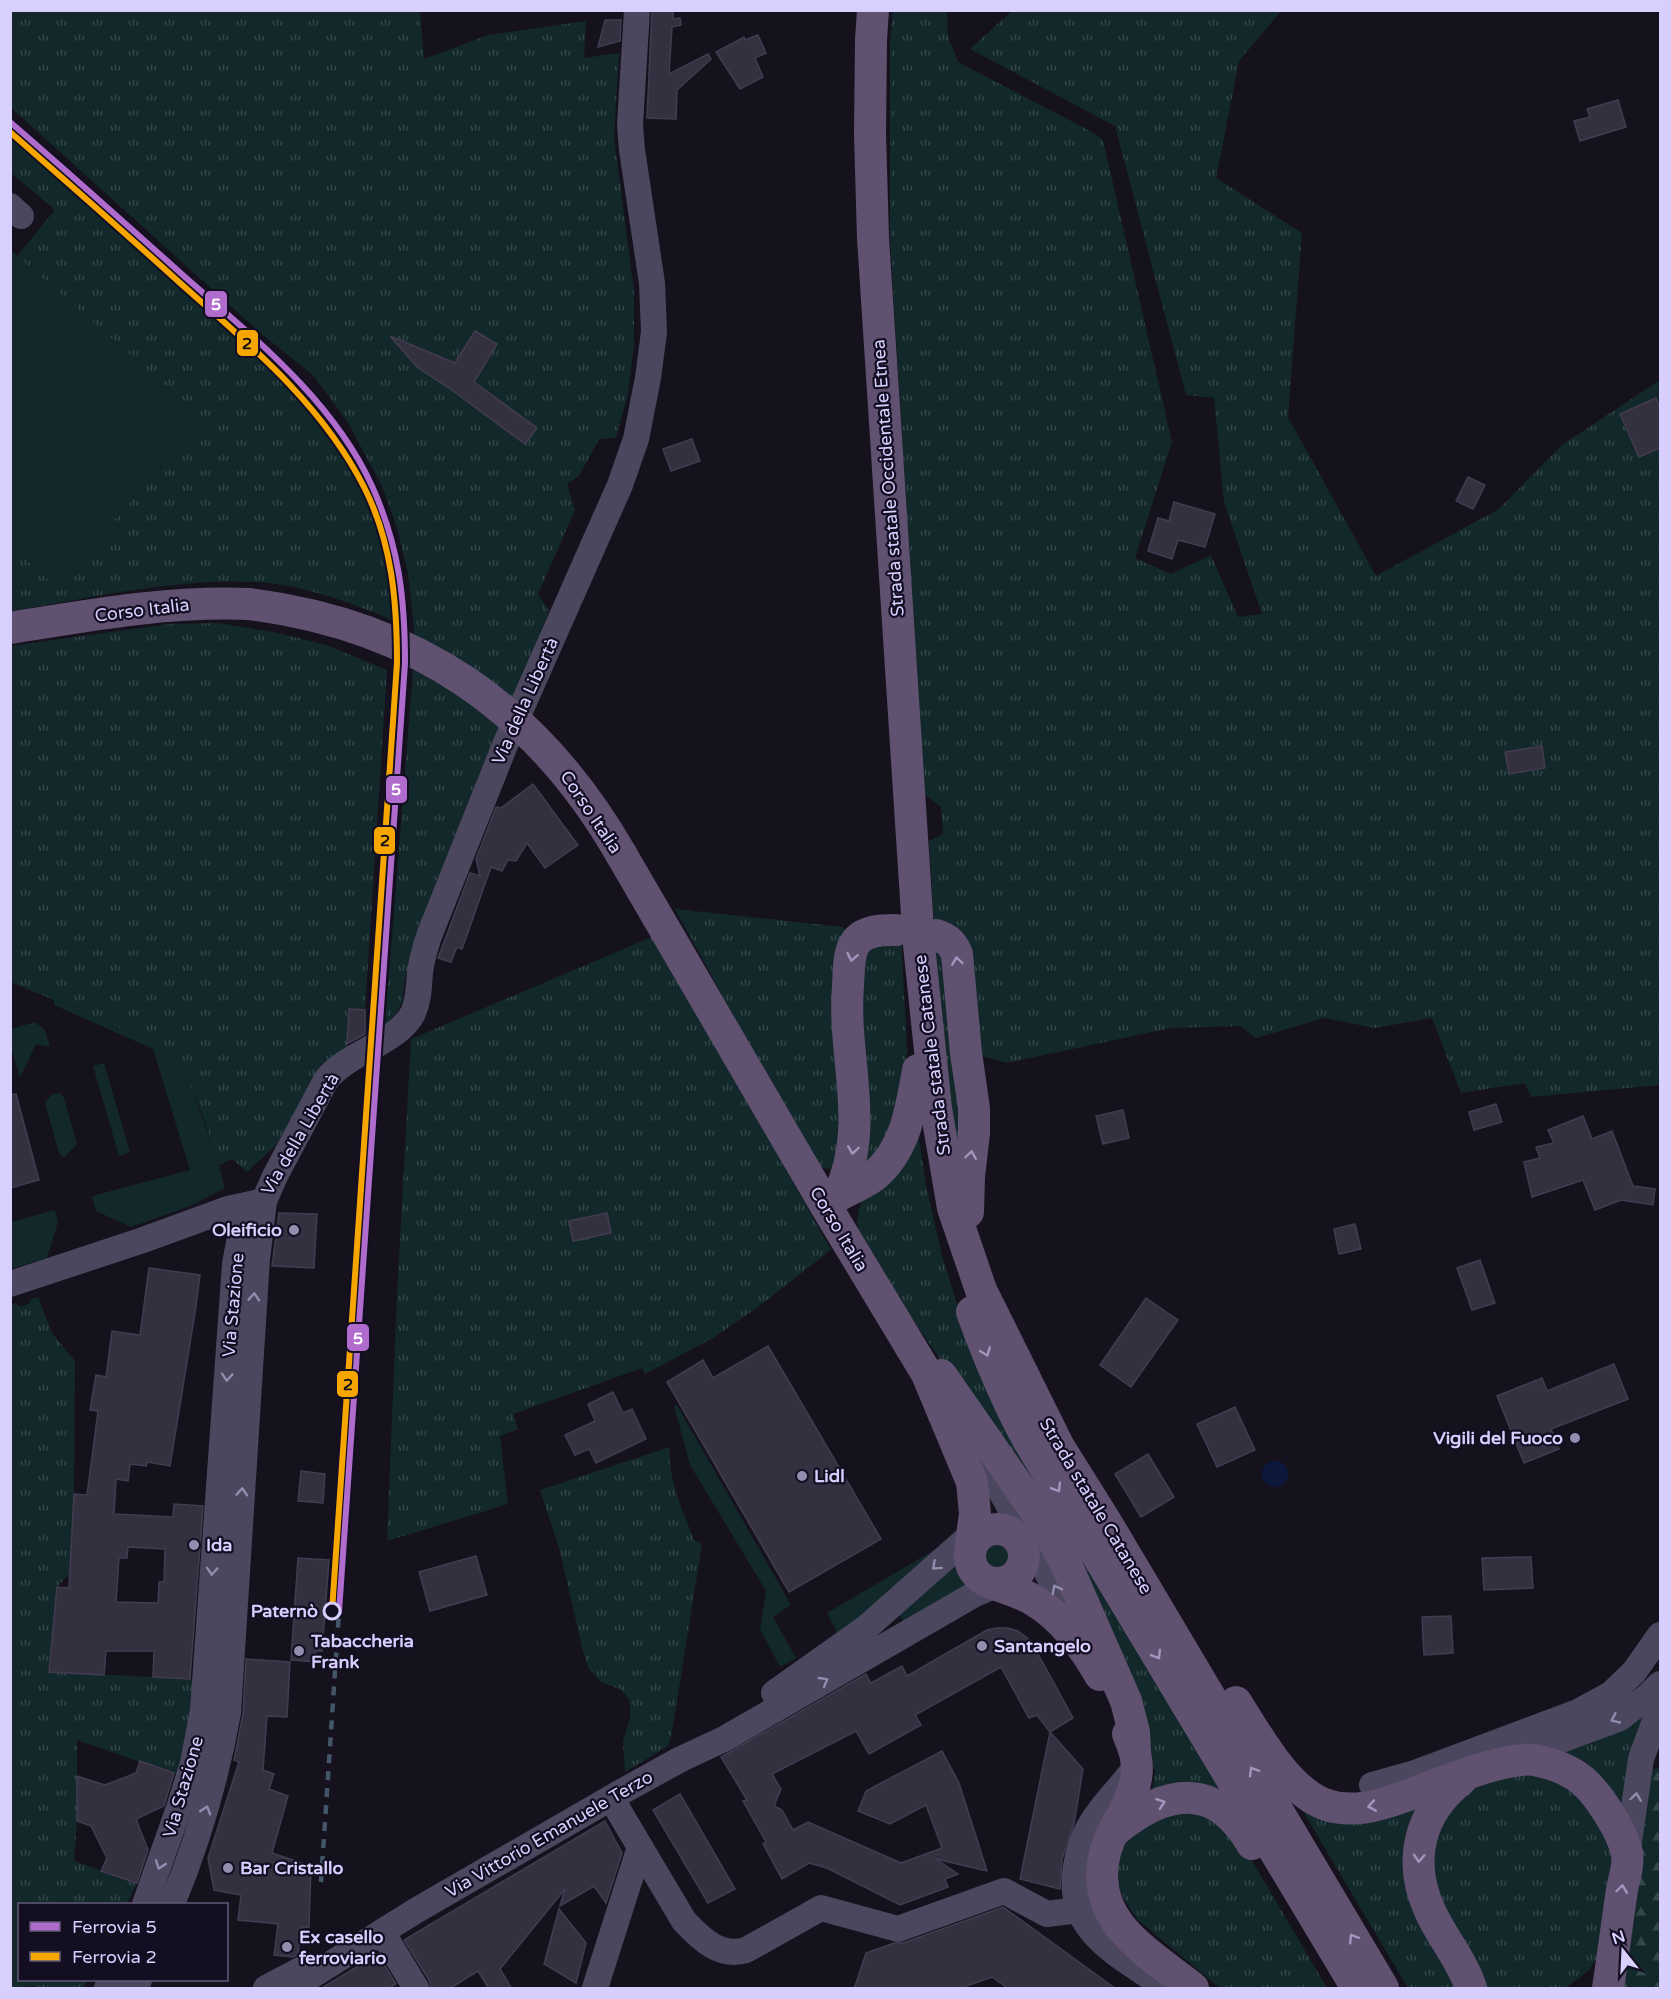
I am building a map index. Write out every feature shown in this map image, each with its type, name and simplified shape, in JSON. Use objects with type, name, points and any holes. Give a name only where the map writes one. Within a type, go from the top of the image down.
[{"type":"main road","name":"Strada statale Occidentale Etnea","points":[[873,10],[870,134],[873,238],[917,937]]},
{"type":"main road","name":"Corso Italia","points":[[10,628],[164,605],[249,604],[284,609],[354,626],[412,651],[452,672],[509,714],[548,752],[583,793],[831,1199],[870,1281],[927,1374],[972,1482],[975,1540]]},
{"type":"main road","points":[[831,1199],[849,1170],[854,1150],[855,1108],[846,1013],[854,944],[866,934],[879,930],[917,937]]},
{"type":"main road","name":"Strada statale Catanese","points":[[1357,1989],[1027,1438],[988,1356],[962,1283],[944,1221],[922,1112],[918,1070],[917,937],[947,939],[953,944],[957,954],[966,1053],[974,1108],[967,1209],[970,1228],[987,1280],[1043,1400],[1059,1447],[1106,1522],[1383,1989]]},
{"type":"main road","points":[[831,1199],[873,1176],[892,1156],[905,1133],[918,1070]]},
{"type":"main road","points":[[870,1281],[956,1394],[1042,1520],[1084,1603],[1126,1701],[1134,1732],[1136,1759],[1136,1778],[1132,1796],[1106,1846],[1101,1876],[1103,1893],[1109,1909],[1128,1936],[1191,1987]]},
{"type":"main road","points":[[1106,1522],[1171,1601],[1275,1761],[1301,1789],[1321,1803],[1356,1809],[1380,1805],[1496,1764],[1532,1760],[1563,1769],[1578,1777],[1595,1791],[1616,1827],[1627,1855],[1608,1989]]},
{"type":"main road","points":[[996,1584],[1011,1579],[1019,1572],[1024,1562],[1023,1546],[1013,1533],[992,1528],[975,1540],[970,1561],[974,1571],[981,1579],[1034,1600],[1063,1624],[1092,1660],[1117,1707],[1136,1759]]},
{"type":"main road","points":[[1467,1775],[1450,1788],[1433,1808],[1422,1835],[1418,1860],[1420,1887],[1430,1912],[1466,1973],[1471,1989]]},
{"type":"main road","points":[[1112,1834],[1136,1814],[1165,1800],[1191,1798],[1211,1802],[1222,1809],[1244,1830],[1337,1989]]},
{"type":"main road","points":[[1581,1989],[1594,1979],[1612,1956]]},
{"type":"street","name":"Via della Libertà","points":[[10,1284],[228,1209],[264,1201],[275,1176],[333,1072],[348,1060],[392,1034],[409,1019],[413,1012],[418,994],[422,958],[429,936],[505,744],[620,485],[633,448],[648,378],[652,343],[652,283],[630,124],[638,10]]},
{"type":"street","name":"Via Stazione","points":[[146,1903],[193,1763],[203,1710],[235,1264],[241,1232],[264,1201]]},
{"type":"street","name":"Via Stazione","points":[[173,1903],[209,1801],[228,1713],[257,1259],[264,1201]]},
{"type":"street","points":[[927,1374],[1010,1509],[1023,1546],[1041,1561],[1092,1660]]},
{"type":"street","points":[[681,1759],[867,1627],[963,1542],[975,1540]]},
{"type":"street","points":[[681,1759],[724,1739],[996,1584]]},
{"type":"street","points":[[1372,1785],[1415,1773],[1578,1712],[1611,1694],[1634,1672],[1660,1635]]},
{"type":"street","points":[[1496,1764],[1620,1718],[1660,1684]]},
{"type":"street","points":[[1627,1855],[1641,1759],[1660,1707]]},
{"type":"street","name":"Via Vittorio Emanuele Terzo","points":[[417,1910],[681,1759]]},
{"type":"street","points":[[1136,1759],[1086,1832],[1078,1855],[1074,1877],[1078,1910],[1096,1937],[1118,1955],[1155,1979],[1191,1987]]},
{"type":"street","points":[[611,1798],[684,1921],[697,1935],[726,1952],[735,1953],[746,1950],[821,1908],[898,1929],[1004,1891],[1047,1914],[1078,1910]]},
{"type":"street","points":[[595,1989],[640,1847]]},
{"type":"street","points":[[292,1989],[417,1910]]},
{"type":"street","points":[[266,1989],[417,1910]]},
{"type":"street","points":[[382,1932],[409,1986]]},
{"type":"green space","points":[[11,11],[420,11],[424,59],[488,35],[586,21],[584,58],[619,53],[614,137],[634,291],[634,344],[628,394],[616,438],[599,439],[579,476],[567,484],[575,510],[538,594],[549,611],[419,930],[405,979],[402,1002],[396,1015],[385,1025],[413,671],[414,629],[408,573],[397,528],[382,486],[347,421],[313,375],[263,335],[11,108]]},
{"type":"green space","points":[[893,11],[947,11],[948,36],[958,62],[1094,133],[1103,140],[1172,442],[1135,558],[1171,574],[1211,555],[1238,617],[1262,614],[1224,502],[1214,398],[1186,395],[1115,126],[970,49],[1012,11],[1281,11],[1239,61],[1216,178],[1302,233],[1288,417],[1376,576],[1499,509],[1562,445],[1660,380],[1660,1085],[1531,1097],[1525,1083],[1461,1093],[1432,1018],[1375,1028],[1324,1018],[1256,1038],[1240,1026],[1171,1028],[1006,1063],[976,1054],[934,925],[929,841],[943,834],[941,807],[924,794],[890,239],[890,42]]},
{"type":"green space","points":[[11,135],[259,354],[300,394],[336,437],[362,480],[377,519],[388,559],[397,622],[310,591],[256,582],[164,586],[11,611],[11,547],[56,586],[203,419],[17,256],[55,210],[11,173]]},
{"type":"green space","points":[[11,250],[203,419],[56,586],[11,547]]},
{"type":"green space","points":[[219,623],[278,633],[326,645],[387,670],[365,1010],[349,1010],[347,1049],[275,1146],[247,1172],[232,1159],[219,1165],[188,1081],[167,1053],[153,1042],[11,982],[10,646],[169,624]]},
{"type":"green space","points":[[675,909],[843,927],[848,936],[850,1127],[836,1167],[828,1169],[819,1167],[790,1119]]},
{"type":"green space","points":[[654,936],[831,1250],[758,1307],[713,1338],[645,1374],[642,1368],[513,1414],[518,1429],[500,1436],[508,1504],[387,1541],[397,1294],[411,1039]]},
{"type":"green space","points":[[901,936],[907,1050],[902,1112],[866,1170],[852,1022],[866,942]]},
{"type":"green space","points":[[933,941],[952,964],[962,1184],[942,1090]]},
{"type":"green space","points":[[54,999],[153,1042],[165,1049],[181,1064],[191,1086],[225,1188],[190,1206],[131,1227],[96,1211],[92,1196],[190,1170],[153,1049],[54,1005]]},
{"type":"green space","points":[[35,1022],[45,1030],[50,1047],[36,1044],[20,1078],[11,1047],[11,1029]]},
{"type":"green space","points":[[104,1063],[130,1152],[119,1156],[93,1066]]},
{"type":"green space","points":[[60,1093],[64,1098],[77,1144],[64,1158],[59,1153],[45,1103],[52,1094]]},
{"type":"green space","points":[[917,1126],[926,1184],[942,1256],[968,1338],[1227,1803],[1152,1792],[1155,1773],[1140,1714],[1054,1524],[867,1253],[858,1223],[861,1202],[865,1193]]},
{"type":"green space","points":[[55,1210],[58,1222],[47,1258],[11,1269],[11,1222]]},
{"type":"green space","points":[[38,1297],[52,1333],[75,1361],[74,1494],[70,1573],[57,1587],[49,1672],[195,1679],[178,1775],[77,1740],[77,1821],[74,1861],[137,1883],[127,1903],[18,1903],[18,1981],[88,1981],[82,1988],[36,1988],[34,1986],[11,1988],[10,1305],[16,1303],[20,1307],[29,1304],[30,1299]]},
{"type":"green space","points":[[677,1405],[791,1605],[773,1617],[796,1658],[780,1667],[760,1629],[766,1591],[690,1465],[674,1406]]},
{"type":"green space","points":[[670,1447],[673,1482],[694,1540],[702,1544],[668,1746],[625,1772],[623,1741],[630,1718],[630,1700],[620,1689],[601,1682],[589,1669],[560,1551],[540,1490]]},
{"type":"green space","points":[[951,1540],[859,1619],[837,1633],[827,1613]]},
{"type":"green space","points":[[997,1540],[1008,1545],[1013,1556],[1008,1567],[997,1572],[986,1567],[981,1556],[986,1545]]},
{"type":"green space","points":[[957,1557],[966,1580],[971,1586],[904,1622],[897,1610]]},
{"type":"green space","points":[[1653,1706],[1625,1830],[1550,1753]]},
{"type":"green space","points":[[1660,1766],[1660,1988],[1616,1988],[1650,1771]]},
{"type":"green space","points":[[1526,1770],[1586,1795],[1616,1855],[1601,1952],[1589,1970],[1566,1988],[1480,1988],[1435,1904],[1431,1835],[1472,1784]]},
{"type":"green space","points":[[1295,1798],[1425,1800],[1415,1827],[1463,1988],[1408,1988]]},
{"type":"green space","points":[[1199,1808],[1237,1835],[1327,1988],[1220,1988],[1139,1921],[1132,1912],[1122,1894],[1117,1876],[1120,1856],[1129,1836],[1138,1825],[1145,1821]]},
{"type":"water","points":[[1275,1461],[1284,1465],[1288,1474],[1284,1483],[1275,1487],[1266,1483],[1262,1474],[1266,1465]]},
{"type":"building","points":[[652,10],[673,10],[673,19],[680,18],[681,25],[672,27],[669,74],[708,54],[711,59],[677,90],[676,119],[647,118]]},
{"type":"building","points":[[605,20],[621,20],[620,41],[598,47]]},
{"type":"building","points":[[758,35],[766,53],[755,58],[763,77],[740,89],[716,52],[744,37],[745,40]]},
{"type":"building","points":[[1618,100],[1626,127],[1580,141],[1574,121],[1590,117],[1587,109]]},
{"type":"building","points":[[475,331],[497,344],[474,382],[537,428],[525,444],[418,368],[390,336],[455,363]]},
{"type":"building","points":[[1656,398],[1660,408],[1660,448],[1639,457],[1620,414]]},
{"type":"building","points":[[692,439],[700,461],[671,471],[663,449]]},
{"type":"building","points":[[1468,477],[1485,485],[1473,509],[1456,501]]},
{"type":"building","points":[[1174,502],[1215,514],[1205,547],[1178,540],[1172,559],[1148,551],[1158,518],[1169,521]]},
{"type":"building","points":[[1542,746],[1545,768],[1509,774],[1505,752]]},
{"type":"building","points":[[533,784],[578,845],[545,868],[527,843],[516,861],[508,860],[502,871],[491,867],[462,949],[457,947],[451,962],[438,958],[470,873],[480,876],[476,859],[496,807],[501,808]]},
{"type":"building","points":[[349,1009],[365,1010],[365,1034],[347,1044]]},
{"type":"building","points":[[16,1094],[39,1180],[10,1188],[10,1095]]},
{"type":"building","points":[[1496,1104],[1502,1122],[1474,1130],[1469,1112]]},
{"type":"building","points":[[1123,1110],[1129,1138],[1103,1144],[1096,1116]]},
{"type":"building","points":[[1583,1116],[1592,1139],[1612,1131],[1633,1186],[1655,1189],[1653,1205],[1621,1200],[1595,1210],[1583,1180],[1532,1197],[1524,1162],[1540,1158],[1536,1147],[1554,1143],[1548,1130]]},
{"type":"building","name":"Oleificio","points":[[279,1213],[317,1214],[314,1268],[272,1266]]},
{"type":"building","points":[[607,1213],[611,1233],[573,1241],[569,1221]]},
{"type":"building","points":[[1355,1224],[1361,1249],[1339,1254],[1334,1229]]},
{"type":"building","points":[[1480,1260],[1495,1303],[1472,1310],[1457,1268]]},
{"type":"building","points":[[149,1268],[200,1275],[170,1466],[147,1462],[146,1466],[130,1464],[128,1481],[116,1479],[114,1514],[173,1517],[174,1504],[203,1506],[190,1679],[153,1677],[154,1651],[106,1651],[104,1675],[49,1672],[57,1587],[69,1588],[74,1494],[87,1495],[98,1411],[90,1410],[96,1375],[106,1377],[112,1331],[140,1335]],"holes":[[[128,1547],[165,1549],[164,1582],[159,1582],[158,1603],[116,1602],[119,1558],[127,1558]]]},
{"type":"building","points":[[1146,1298],[1178,1320],[1131,1387],[1100,1365]]},
{"type":"building","points":[[768,1346],[881,1539],[789,1592],[667,1382],[703,1360],[713,1378]]},
{"type":"building","points":[[1614,1364],[1628,1399],[1551,1429],[1559,1449],[1524,1463],[1497,1396],[1542,1378],[1547,1391]]},
{"type":"building","points":[[613,1392],[623,1413],[632,1409],[646,1439],[596,1463],[589,1449],[575,1455],[565,1435],[595,1421],[588,1404]]},
{"type":"building","points":[[1235,1407],[1255,1450],[1217,1467],[1197,1424]]},
{"type":"building","points":[[1148,1454],[1174,1497],[1141,1517],[1115,1474]]},
{"type":"building","points":[[301,1471],[325,1474],[323,1503],[298,1501]]},
{"type":"building","points":[[476,1556],[487,1595],[430,1611],[419,1572]]},
{"type":"building","points":[[1531,1557],[1533,1588],[1484,1590],[1482,1558]]},
{"type":"building","points":[[298,1558],[329,1560],[322,1651],[316,1651],[316,1662],[291,1660]]},
{"type":"building","points":[[1451,1616],[1453,1653],[1424,1655],[1422,1617]]},
{"type":"building","points":[[997,1628],[1018,1631],[1031,1641],[1073,1718],[1050,1732],[1037,1715],[1029,1718],[1001,1667],[915,1715],[921,1725],[869,1754],[856,1731],[772,1774],[781,1789],[774,1806],[782,1810],[793,1830],[808,1822],[901,1863],[942,1848],[926,1805],[890,1824],[858,1811],[866,1791],[942,1751],[959,1783],[987,1871],[936,1859],[958,1874],[945,1879],[948,1887],[900,1905],[827,1868],[809,1863],[782,1879],[763,1844],[766,1842],[743,1801],[747,1800],[721,1757],[866,1674],[871,1683],[902,1666],[907,1676],[987,1630]]},
{"type":"building","points":[[246,1659],[290,1662],[287,1717],[267,1716],[263,1770],[274,1774],[269,1789],[288,1796],[272,1853],[311,1866],[309,1927],[301,1928],[298,1954],[293,1957],[274,1955],[278,1924],[238,1920],[241,1895],[214,1890],[208,1858],[239,1762],[234,1760],[243,1714]]},
{"type":"building","points":[[1050,1732],[1083,1769],[1074,1824],[1062,1859],[1060,1889],[1020,1879]]},
{"type":"building","points":[[140,1761],[174,1773],[164,1806],[136,1819],[148,1850],[137,1883],[101,1871],[107,1858],[91,1826],[77,1821],[77,1776],[105,1785],[136,1773]]},
{"type":"building","points":[[680,1794],[735,1889],[708,1903],[653,1810]]},
{"type":"building","points":[[605,1821],[622,1853],[606,1903],[594,1886],[560,1906],[565,1889],[500,1969],[512,1989],[489,1989],[478,1971],[449,1989],[431,1989],[429,1980],[404,1940]]},
{"type":"building","points":[[1003,1907],[1116,1989],[1009,1989],[992,1977],[958,1989],[854,1989],[866,1953],[894,1943],[903,1943]]},
{"type":"building","points":[[559,1909],[586,1943],[576,1983],[544,1964]]},
{"type":"building","points":[[378,1954],[396,1984],[387,1989],[320,1989]]},
{"type":"railway","points":[[321,1882],[339,1612]]},
{"type":"rail line","name":"5","points":[[10,122],[264,347],[314,398],[356,455],[372,486],[389,530],[399,573],[404,616],[405,663],[339,1612]]},
{"type":"rail line","name":"2","points":[[10,132],[282,376],[327,429],[347,457],[373,508],[387,551],[394,595],[397,663],[332,1611]]},
{"type":"place","name":"Oleificio","points":[[294,1230]]},
{"type":"place","name":"Vigili del Fuoco","points":[[1575,1438]]},
{"type":"place","name":"Lidl","points":[[802,1476]]},
{"type":"place","name":"Ida","points":[[194,1545]]},
{"type":"place","name":"Paternò","points":[[332,1611]]},
{"type":"place","name":"Santangelo","points":[[982,1646]]},
{"type":"place","name":"Tabaccheria Frank","points":[[299,1651]]},
{"type":"place","name":"Bar Cristallo","points":[[228,1868]]},
{"type":"place","name":"Ex casello ferroviario","points":[[287,1947]]}]
